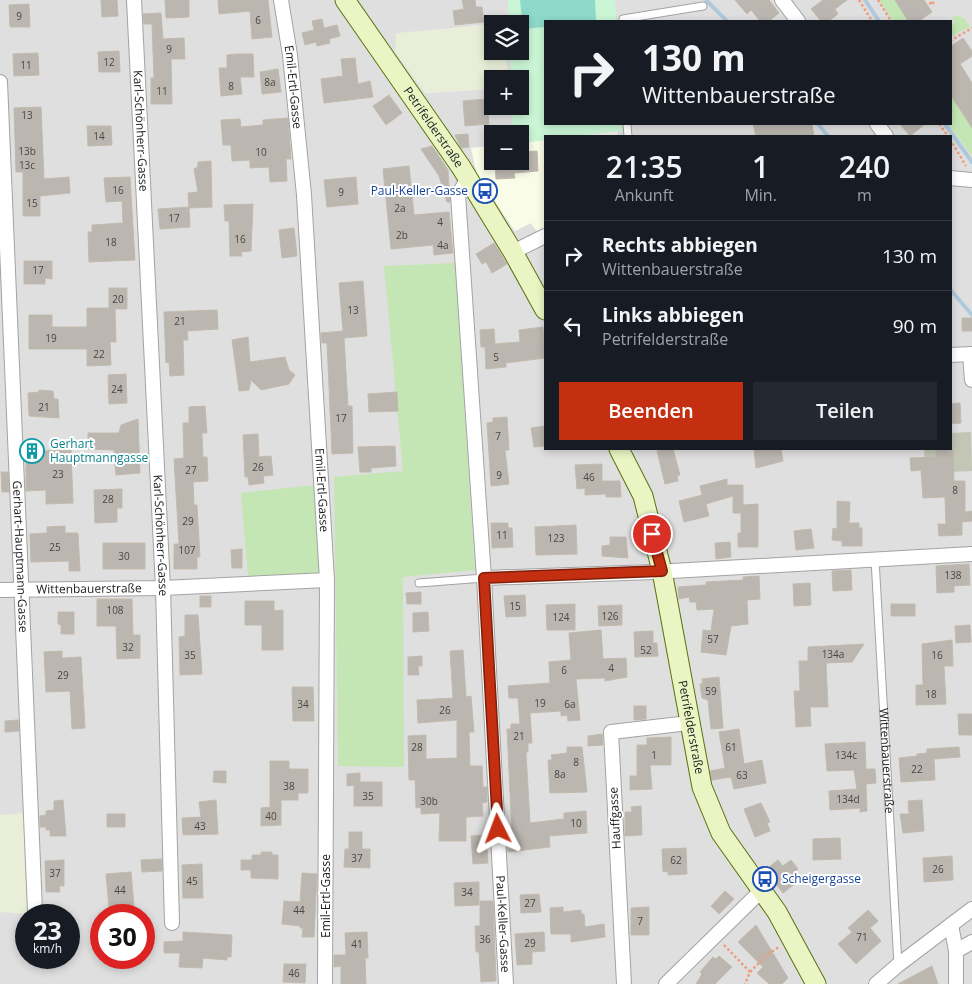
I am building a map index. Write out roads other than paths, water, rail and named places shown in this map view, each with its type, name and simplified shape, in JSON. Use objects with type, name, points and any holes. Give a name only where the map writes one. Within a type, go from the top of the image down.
[{"type":"main road","name":"Petrifelderstraße","points":[[345,0],[468,178],[514,252],[544,308]]},
{"type":"main road","name":"Petrifelderstraße","points":[[620,450],[643,496],[662,571],[702,787],[721,833],[762,890],[816,984]]},
{"type":"street","name":"Karl-Schönherr-Gasse","points":[[134,0],[163,588],[172,922]]},
{"type":"street","name":"Emil-Ertl-Gasse","points":[[281,0],[290,54],[304,195],[327,580],[325,984]]},
{"type":"street","points":[[782,0],[797,20]]},
{"type":"street","name":"Gerhart-Hauptmann-Gasse","points":[[0,82],[1,143],[35,904]]},
{"type":"street","points":[[877,125],[885,135]]},
{"type":"street","points":[[952,178],[970,175]]},
{"type":"street","name":"Paul-Keller-Gasse","points":[[468,178],[458,196],[484,578],[506,984]]},
{"type":"street","points":[[514,252],[544,237]]},
{"type":"street","points":[[952,355],[971,354],[972,380]]},
{"type":"street","points":[[484,578],[662,571],[972,554]]},
{"type":"street","name":"Wittenbauerstraße","points":[[0,590],[163,588],[327,580]]},
{"type":"street","name":"Hauffgasse","points":[[624,984],[611,732],[689,723]]},
{"type":"street","points":[[666,984],[762,890]]},
{"type":"street","points":[[876,984],[972,909]]},
{"type":"street","points":[[952,925],[956,951],[956,984]]},
{"type":"street","points":[[956,951],[972,942]]},
{"type":"lane","points":[[628,20],[703,6]]},
{"type":"lane","name":"Wittenbauerstraße","points":[[874,558],[898,965]]},
{"type":"lane","points":[[419,583],[484,578]]},
{"type":"waterway","points":[[706,0],[726,20]]},
{"type":"waterway","points":[[865,0],[878,20]]},
{"type":"waterway","points":[[819,125],[827,135]]},
{"type":"waterway","points":[[946,125],[972,162]]},
{"type":"waterway","points":[[952,291],[972,315]]},
{"type":"place","name":"Paul-Keller-Gasse","points":[[485,191]]},
{"type":"place","name":"Gerhart Hauptmanngasse","points":[[32,451]]},
{"type":"place","name":"Scheigergasse","points":[[765,879]]}]
